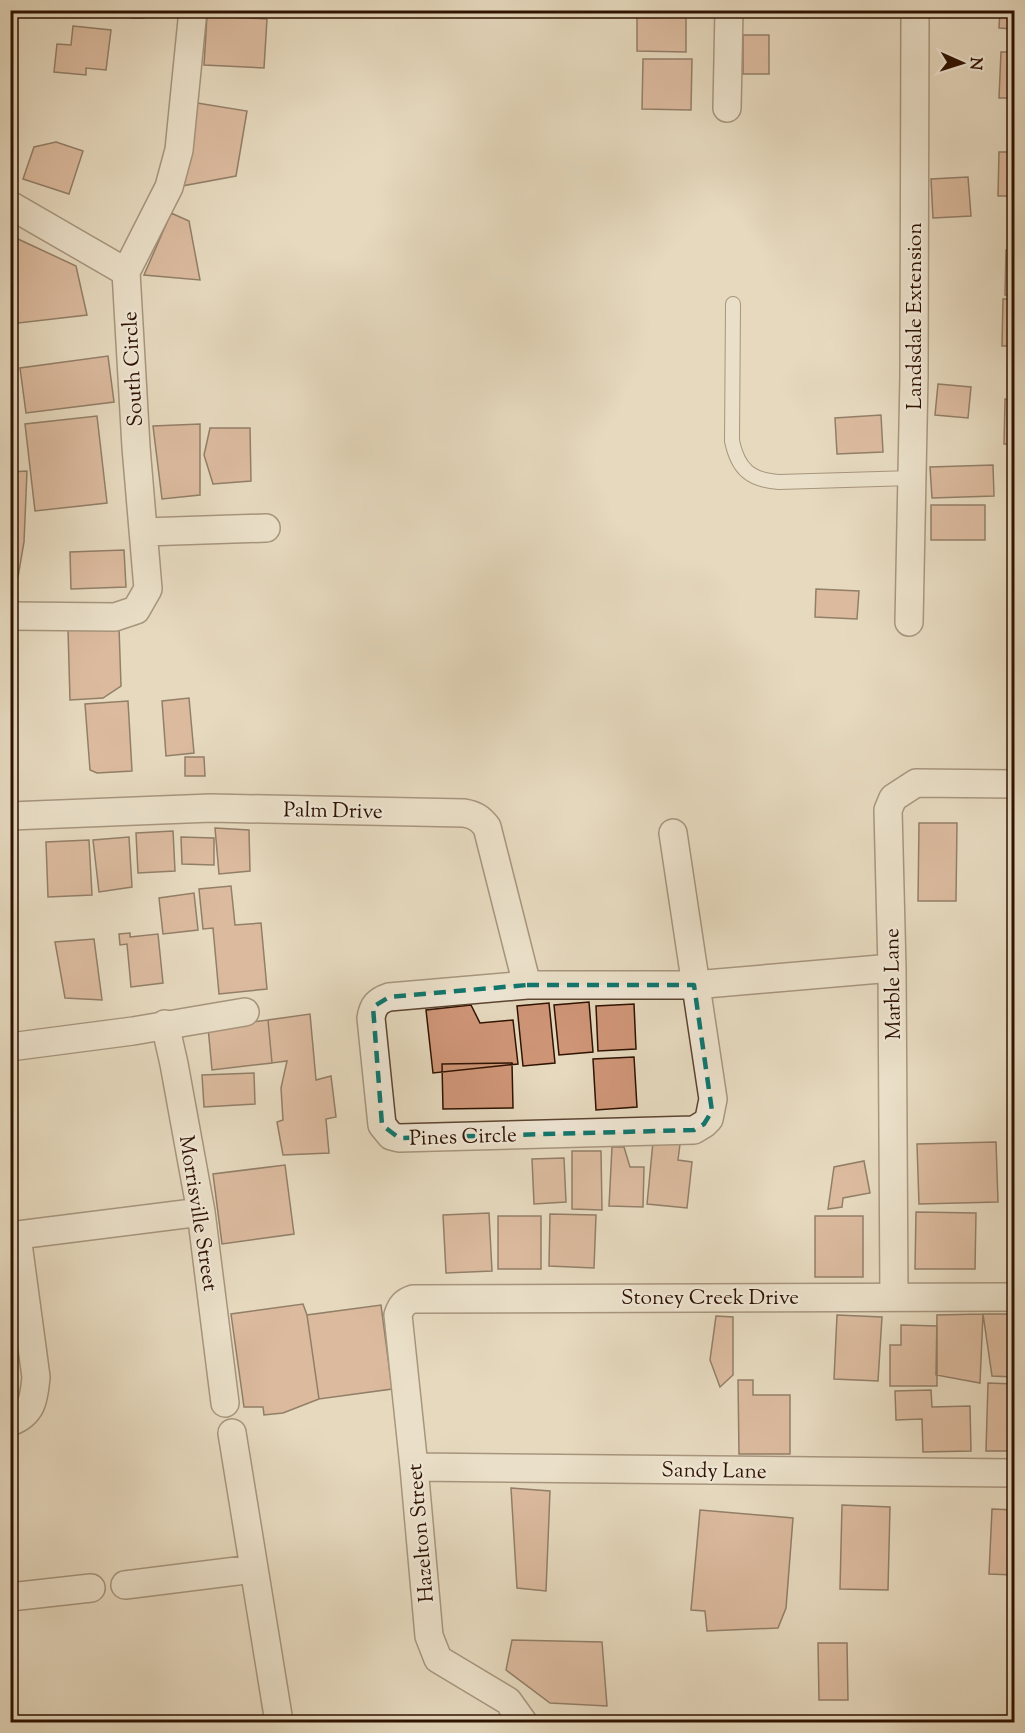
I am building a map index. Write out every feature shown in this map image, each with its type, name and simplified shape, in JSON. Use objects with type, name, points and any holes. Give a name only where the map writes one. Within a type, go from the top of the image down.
[{"type":"street","points":[[10,205],[126,272],[169,187],[179,150],[194,10]]},
{"type":"street","points":[[727,108],[729,10]]},
{"type":"street","name":"Landsdale Extension","points":[[909,622],[914,376],[915,10]]},
{"type":"street","name":"South Circle","points":[[10,616],[116,617],[136,610],[148,590],[136,447],[126,272]]},
{"type":"street","points":[[144,532],[266,528]]},
{"type":"street","name":"Marble Lane","points":[[894,1297],[892,968],[888,810],[893,798],[916,783],[1014,784]]},
{"type":"street","name":"Palm Drive","points":[[10,816],[211,808],[473,814],[487,827],[527,985]]},
{"type":"street","name":"Pines Circle","points":[[673,833],[694,985],[713,1099],[709,1119],[704,1125],[694,1130],[399,1138],[385,1131],[382,1125],[371,1018],[373,1007],[380,1000],[389,997],[527,985],[694,985],[892,968]]},
{"type":"street","points":[[10,1047],[133,1031],[244,1012]]},
{"type":"street","name":"Morrisville Street","points":[[165,1024],[201,1212],[225,1403]]},
{"type":"street","points":[[10,1422],[29,1411],[36,1377],[14,1236],[201,1212]]},
{"type":"street","name":"Stoney Creek Drive","points":[[406,1301],[413,1299],[1014,1297]]},
{"type":"street","name":"Hazelton Street","points":[[406,1301],[400,1307],[398,1316],[429,1636],[438,1659],[508,1701],[523,1722]]},
{"type":"street","points":[[232,1433],[279,1722]]},
{"type":"street","name":"Sandy Lane","points":[[414,1467],[1014,1473]]},
{"type":"street","points":[[125,1585],[253,1569]]},
{"type":"street","points":[[10,1598],[92,1588]]},
{"type":"lane","points":[[733,304],[732,441],[736,459],[745,470],[761,481],[779,482],[912,478]]},
{"type":"highlighted area","points":[[527,985],[694,985],[712,1111],[704,1124],[694,1130],[399,1138],[382,1125],[373,1007],[389,997]]},
{"type":"building","points":[[118,10],[150,10],[150,13],[144,18],[132,18]]},
{"type":"building","points":[[1000,10],[1014,10],[1014,29],[999,28]]},
{"type":"building","points":[[207,16],[267,19],[264,68],[204,65]]},
{"type":"building","points":[[637,16],[686,17],[686,52],[637,51]]},
{"type":"building","points":[[73,26],[111,30],[106,70],[86,68],[86,75],[54,72],[57,44],[71,45]]},
{"type":"building","points":[[743,35],[769,35],[769,74],[743,74]]},
{"type":"building","points":[[1001,52],[1014,52],[1014,98],[999,98]]},
{"type":"building","points":[[643,59],[692,59],[691,110],[642,109]]},
{"type":"building","points":[[197,103],[247,111],[236,176],[182,186]]},
{"type":"building","points":[[56,142],[83,151],[69,194],[23,179],[34,147]]},
{"type":"building","points":[[999,152],[1014,152],[1014,196],[998,196]]},
{"type":"building","points":[[968,177],[971,216],[933,218],[931,179]]},
{"type":"building","points":[[171,213],[189,221],[200,280],[144,275]]},
{"type":"building","points":[[18,239],[76,266],[87,315],[10,324],[10,246]]},
{"type":"building","points":[[1006,250],[1014,251],[1014,295],[1005,295]]},
{"type":"building","points":[[1003,299],[1014,299],[1014,346],[1002,346]]},
{"type":"building","points":[[1010,350],[1014,350],[1014,396],[1009,396]]},
{"type":"building","points":[[108,356],[114,402],[26,413],[20,368]]},
{"type":"building","points":[[938,384],[971,387],[968,418],[935,415]]},
{"type":"building","points":[[1005,399],[1014,400],[1014,444],[1004,444]]},
{"type":"building","points":[[881,415],[883,452],[837,454],[835,418]]},
{"type":"building","points":[[97,416],[107,503],[35,511],[25,424]]},
{"type":"building","points":[[200,424],[200,495],[162,499],[153,426]]},
{"type":"building","points":[[210,428],[250,428],[251,481],[213,484],[204,455]]},
{"type":"building","points":[[993,465],[994,496],[932,498],[930,467]]},
{"type":"building","points":[[27,471],[24,542],[18,577],[10,577],[10,472]]},
{"type":"building","points":[[931,505],[985,505],[985,540],[931,540]]},
{"type":"building","points":[[124,550],[126,587],[71,589],[70,552]]},
{"type":"building","points":[[816,589],[859,591],[857,619],[815,617]]},
{"type":"building","points":[[119,627],[121,686],[103,698],[70,700],[68,629]]},
{"type":"building","points":[[189,698],[194,753],[166,756],[162,701]]},
{"type":"building","points":[[128,701],[132,771],[97,773],[90,770],[85,704]]},
{"type":"building","points":[[185,757],[204,757],[205,776],[185,776]]},
{"type":"building","points":[[919,823],[957,823],[956,901],[918,901]]},
{"type":"building","points":[[215,828],[249,830],[250,871],[219,874]]},
{"type":"building","points":[[173,831],[175,871],[138,873],[136,833]]},
{"type":"building","points":[[129,837],[132,887],[99,892],[93,840]]},
{"type":"building","points":[[181,837],[214,838],[214,865],[182,864]]},
{"type":"building","points":[[89,840],[92,895],[48,897],[46,842]]},
{"type":"building","points":[[231,886],[235,925],[261,923],[267,989],[219,994],[213,928],[203,929],[199,889]]},
{"type":"building","points":[[194,893],[198,930],[163,934],[159,898]]},
{"type":"building","points":[[130,933],[130,937],[158,934],[163,983],[131,987],[127,944],[120,945],[119,934]]},
{"type":"building","points":[[94,939],[102,1000],[65,998],[55,942]]},
{"type":"building","points":[[589,1002],[593,1052],[559,1055],[554,1005]]},
{"type":"building","points":[[549,1003],[555,1063],[523,1066],[517,1006]]},
{"type":"building","points":[[634,1004],[636,1049],[598,1051],[596,1006]]},
{"type":"building","points":[[471,1005],[480,1023],[513,1020],[518,1064],[433,1073],[426,1010]]},
{"type":"building","points":[[310,1014],[316,1080],[331,1076],[336,1117],[326,1119],[329,1153],[283,1155],[277,1122],[283,1120],[281,1088],[287,1061],[272,1063],[268,1020]]},
{"type":"building","points":[[268,1020],[272,1063],[212,1070],[208,1027]]},
{"type":"building","points":[[634,1057],[637,1107],[596,1110],[593,1059]]},
{"type":"building","points":[[512,1063],[513,1108],[443,1109],[442,1064]]},
{"type":"building","points":[[254,1073],[255,1104],[204,1107],[202,1075]]},
{"type":"building","points":[[653,1142],[680,1144],[678,1160],[692,1162],[687,1208],[647,1204]]},
{"type":"building","points":[[996,1142],[998,1202],[919,1204],[917,1144]]},
{"type":"building","points":[[612,1147],[624,1147],[630,1167],[644,1167],[643,1207],[609,1206]]},
{"type":"building","points":[[572,1151],[601,1151],[602,1210],[572,1209]]},
{"type":"building","points":[[564,1158],[566,1202],[534,1204],[532,1159]]},
{"type":"building","points":[[864,1161],[870,1193],[843,1198],[842,1207],[828,1209],[834,1167]]},
{"type":"building","points":[[285,1165],[294,1234],[222,1244],[213,1174]]},
{"type":"building","points":[[916,1212],[976,1213],[975,1269],[915,1269]]},
{"type":"building","points":[[489,1213],[492,1271],[446,1273],[443,1215]]},
{"type":"building","points":[[550,1214],[596,1215],[594,1268],[549,1266]]},
{"type":"building","points":[[498,1216],[541,1216],[541,1269],[498,1269]]},
{"type":"building","points":[[815,1216],[863,1216],[863,1277],[815,1277]]},
{"type":"building","points":[[303,1304],[307,1315],[319,1399],[283,1413],[264,1415],[263,1407],[244,1407],[231,1314]]},
{"type":"building","points":[[381,1305],[392,1389],[319,1399],[307,1315]]},
{"type":"building","points":[[983,1314],[980,1383],[936,1375],[937,1315]]},
{"type":"building","points":[[983,1314],[1014,1314],[1014,1377],[992,1376]]},
{"type":"building","points":[[837,1315],[882,1317],[878,1381],[834,1379]]},
{"type":"building","points":[[716,1316],[733,1317],[733,1375],[720,1387],[710,1360]]},
{"type":"building","points":[[901,1325],[937,1326],[937,1386],[890,1386],[890,1345],[901,1345]]},
{"type":"building","points":[[738,1380],[753,1380],[753,1395],[790,1395],[790,1454],[739,1454]]},
{"type":"building","points":[[988,1383],[1014,1384],[1014,1451],[986,1451]]},
{"type":"building","points":[[931,1390],[932,1407],[970,1406],[971,1451],[923,1452],[922,1419],[896,1420],[895,1391]]},
{"type":"building","points":[[511,1488],[550,1491],[546,1591],[517,1588]]},
{"type":"building","points":[[842,1505],[890,1507],[888,1590],[840,1589]]},
{"type":"building","points":[[992,1509],[1014,1510],[1014,1575],[989,1574]]},
{"type":"building","points":[[700,1510],[793,1518],[786,1608],[778,1628],[707,1631],[705,1611],[691,1610]]},
{"type":"building","points":[[512,1640],[602,1642],[607,1706],[550,1703],[506,1670]]},
{"type":"building","points":[[818,1643],[847,1643],[848,1700],[819,1700]]},
{"type":"building","points":[[1014,1715],[1014,1722],[985,1722],[985,1716]]}]
